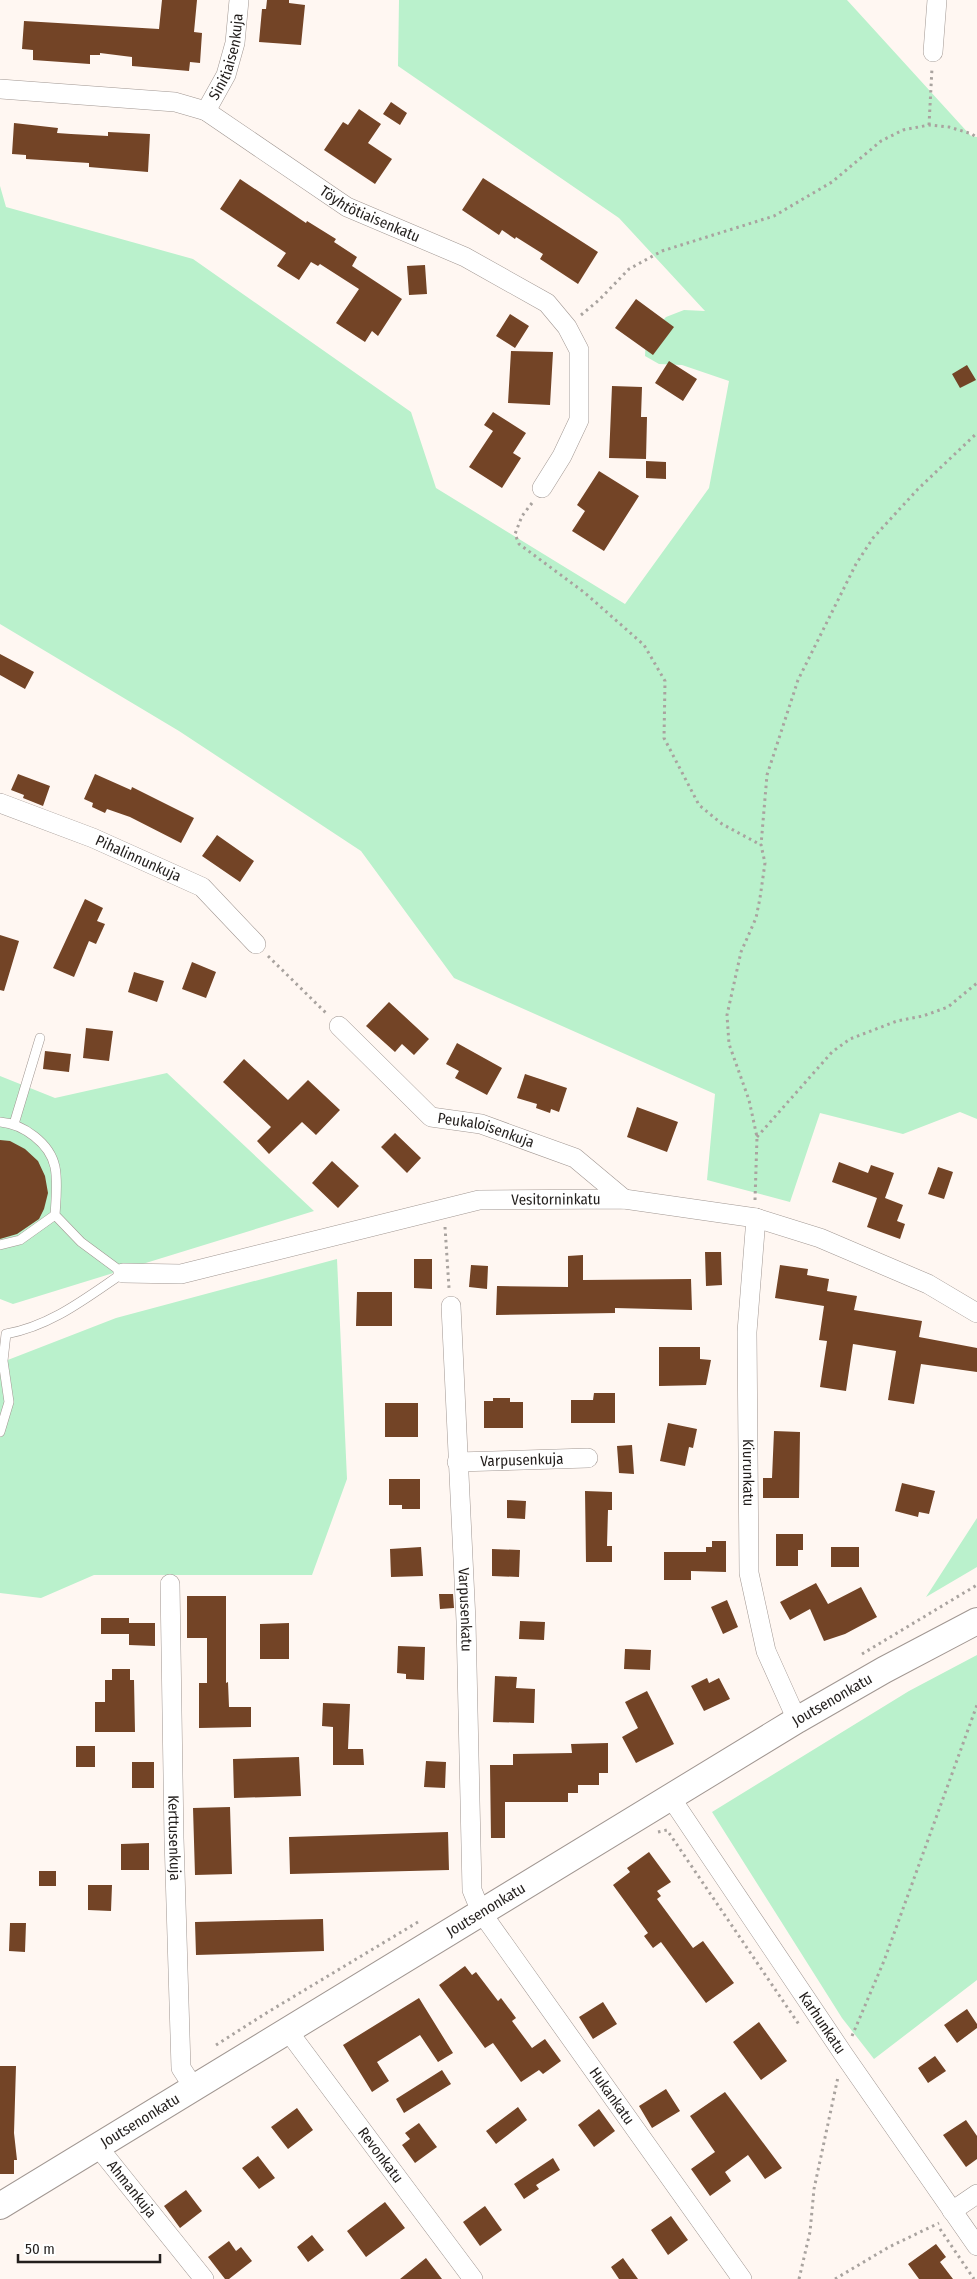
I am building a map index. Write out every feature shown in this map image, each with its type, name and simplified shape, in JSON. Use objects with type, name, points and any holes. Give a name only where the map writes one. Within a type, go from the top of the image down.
[{"type":"main road","name":"Joutsenonkatu","points":[[0,2206],[797,1720],[884,1670],[977,1622]]},
{"type":"street","name":"Sinitiaisenkuja","points":[[206,112],[226,75],[235,44],[240,0]]},
{"type":"street","points":[[933,52],[936,0]]},
{"type":"street","name":"Töyhtötiaisenkatu","points":[[0,89],[175,102],[206,112],[347,207],[464,257],[547,303],[567,327],[579,350],[580,420],[562,456],[542,488]]},
{"type":"street","name":"Pihalinnunkuja","points":[[0,803],[93,838],[202,887],[256,944]]},
{"type":"street","name":"Peukaloisenkuja","points":[[339,1026],[431,1117],[481,1124],[575,1158],[624,1199]]},
{"type":"street","name":"Vesitorninkatu","points":[[122,1273],[180,1274],[479,1200],[624,1199],[756,1218],[820,1238],[928,1284],[977,1313]]},
{"type":"street","name":"Kiurunkatu","points":[[756,1218],[748,1332],[749,1573],[766,1651],[797,1720]]},
{"type":"street","name":"Varpusenkatu","points":[[451,1306],[466,1621],[472,1890],[481,1912]]},
{"type":"street","name":"Varpusenkuja","points":[[457,1462],[588,1458]]},
{"type":"street","name":"Kerttusenkuja","points":[[170,1584],[174,1838],[182,2068],[194,2088]]},
{"type":"street","name":"Karhunkatu","points":[[671,1798],[844,2055],[977,2246]]},
{"type":"street","name":"Hukankatu","points":[[481,1912],[742,2279]]},
{"type":"street","name":"Revonkatu","points":[[288,2031],[473,2279]]},
{"type":"street","name":"Ahmankuja","points":[[98,2147],[204,2279]]},
{"type":"street","points":[[953,2213],[977,2194]]},
{"type":"lane","points":[[14,1124],[40,1038]]},
{"type":"lane","points":[[0,1122],[14,1124],[40,1141],[55,1166],[55,1215],[81,1242],[122,1273],[63,1314],[27,1331],[3,1333],[3,1361],[10,1402],[0,1432]]},
{"type":"lane","points":[[0,1246],[20,1240],[55,1215]]},
{"type":"path","points":[[929,125],[933,52]]},
{"type":"path","points":[[567,327],[599,300],[629,269],[662,251],[774,216],[832,182],[881,141],[903,130],[929,125],[949,127],[972,134],[977,138]]},
{"type":"path","points":[[756,1218],[757,1137],[749,1100],[729,1044],[727,1015],[741,952],[756,918],[760,898],[765,863],[761,845],[767,775],[798,680],[856,564],[873,538],[918,488],[977,433]]},
{"type":"path","points":[[542,488],[522,516],[515,534],[519,544],[585,593],[644,645],[665,681],[664,738],[699,805],[722,824],[761,845]]},
{"type":"path","points":[[256,944],[339,1026]]},
{"type":"path","points":[[757,1137],[832,1052],[850,1040],[897,1021],[923,1016],[948,1007],[977,983]]},
{"type":"path","points":[[443,1209],[451,1306]]},
{"type":"path","points":[[799,2279],[810,2232],[814,2190],[844,2055],[884,1962],[977,1705]]},
{"type":"path","points":[[635,1820],[645,1835],[667,1830],[803,2031]]},
{"type":"path","points":[[831,2072],[842,2088]]},
{"type":"path","points":[[835,2279],[888,2247],[936,2224],[953,2213]]},
{"type":"path","points":[[931,2216],[974,2279]]},
{"type":"green space","points":[[399,0],[847,0],[971,136],[977,137],[977,1119],[960,1112],[903,1134],[820,1113],[790,1202],[707,1180],[715,1094],[454,978],[361,851],[179,731],[0,624],[0,186],[6,207],[193,259],[411,412],[436,488],[625,604],[709,488],[729,381],[682,365],[659,364],[645,356],[646,338],[666,317],[684,310],[705,311],[619,218],[398,66]]},
{"type":"green space","points":[[167,1073],[314,1211],[13,1304],[0,1299],[0,1076],[55,1098]]},
{"type":"green space","points":[[337,1259],[347,1479],[312,1575],[94,1575],[41,1598],[0,1593],[0,1363],[116,1318]]},
{"type":"green space","points":[[977,1518],[977,1567],[926,1597]]},
{"type":"green space","points":[[977,1655],[977,1980],[874,2059],[842,2018],[712,1812],[909,1691]]},
{"type":"building","points":[[162,0],[197,0],[194,32],[202,33],[200,63],[190,62],[189,71],[132,66],[132,57],[100,53],[100,55],[90,55],[90,64],[33,60],[33,50],[22,49],[24,21],[159,29]]},
{"type":"building","points":[[267,0],[289,0],[289,3],[305,5],[301,45],[259,42],[262,9],[266,9]]},
{"type":"building","points":[[391,102],[407,113],[400,125],[383,114]]},
{"type":"building","points":[[359,109],[381,124],[368,143],[392,159],[375,184],[324,150],[343,122],[348,125]]},
{"type":"building","points":[[14,123],[58,128],[57,133],[108,136],[108,132],[150,134],[148,172],[89,167],[89,163],[26,159],[26,155],[12,154]]},
{"type":"building","points":[[483,178],[598,252],[578,284],[540,259],[543,254],[502,230],[499,235],[462,210]]},
{"type":"building","points":[[240,179],[306,223],[307,221],[336,239],[334,242],[357,257],[352,266],[402,299],[378,336],[372,331],[365,342],[336,323],[359,289],[320,264],[318,266],[311,262],[299,280],[277,266],[286,253],[220,209]]},
{"type":"building","points":[[425,265],[427,294],[409,295],[407,266]]},
{"type":"building","points":[[636,299],[674,327],[653,355],[615,328]]},
{"type":"building","points":[[510,314],[529,326],[515,348],[496,336]]},
{"type":"building","points":[[511,351],[553,352],[550,405],[508,403]]},
{"type":"building","points":[[669,361],[697,379],[683,401],[655,383]]},
{"type":"building","points":[[967,365],[976,380],[960,388],[952,374]]},
{"type":"building","points":[[612,386],[642,387],[641,417],[647,417],[646,459],[609,458]]},
{"type":"building","points":[[493,412],[526,433],[513,453],[521,458],[502,488],[469,467],[493,431],[484,425]]},
{"type":"building","points":[[646,461],[666,462],[666,479],[646,478]]},
{"type":"building","points":[[599,471],[639,496],[604,551],[572,531],[585,511],[577,505]]},
{"type":"building","points":[[0,654],[34,672],[25,689],[0,675]]},
{"type":"building","points":[[18,774],[50,786],[43,806],[23,798],[24,795],[11,790]]},
{"type":"building","points":[[95,774],[131,790],[132,787],[194,818],[181,843],[130,817],[107,809],[105,813],[92,807],[93,803],[84,799]]},
{"type":"building","points":[[217,835],[254,861],[240,882],[202,856]]},
{"type":"building","points":[[85,899],[103,908],[97,921],[105,924],[96,944],[89,941],[74,977],[53,968]]},
{"type":"building","points":[[0,935],[19,941],[4,991],[0,990]]},
{"type":"building","points":[[192,962],[216,972],[206,998],[182,989]]},
{"type":"building","points":[[134,972],[164,981],[157,1002],[128,992]]},
{"type":"building","points":[[389,1002],[429,1039],[414,1055],[402,1044],[395,1052],[366,1026]]},
{"type":"building","points":[[86,1028],[113,1031],[109,1061],[83,1058]]},
{"type":"building","points":[[457,1043],[502,1068],[487,1095],[455,1078],[459,1071],[446,1064]]},
{"type":"building","points":[[45,1051],[71,1054],[69,1072],[43,1069]]},
{"type":"building","points":[[244,1059],[288,1100],[308,1080],[340,1110],[316,1135],[302,1122],[269,1154],[257,1141],[271,1127],[223,1082]]},
{"type":"building","points":[[525,1074],[567,1088],[559,1112],[551,1109],[550,1113],[536,1108],[537,1104],[517,1098]]},
{"type":"building","points":[[637,1107],[678,1122],[667,1152],[627,1137]]},
{"type":"building","points":[[395,1133],[421,1158],[407,1173],[381,1147]]},
{"type":"building","points":[[0,1140],[10,1141],[25,1149],[38,1161],[45,1176],[48,1193],[39,1219],[17,1234],[0,1239]]},
{"type":"building","points":[[332,1161],[359,1186],[338,1208],[312,1183]]},
{"type":"building","points":[[839,1162],[868,1173],[871,1165],[894,1173],[885,1198],[903,1205],[897,1221],[905,1224],[900,1239],[867,1227],[877,1198],[832,1182]]},
{"type":"building","points":[[938,1167],[953,1172],[944,1199],[928,1194]]},
{"type":"building","points":[[705,1252],[721,1252],[722,1285],[706,1286]]},
{"type":"building","points":[[583,1255],[583,1280],[691,1279],[692,1310],[615,1308],[615,1313],[496,1315],[497,1286],[568,1287],[568,1256]]},
{"type":"building","points":[[414,1259],[432,1259],[432,1289],[414,1288]]},
{"type":"building","points":[[471,1265],[488,1266],[487,1289],[469,1287]]},
{"type":"building","points":[[780,1265],[808,1269],[807,1275],[829,1279],[827,1291],[857,1296],[854,1310],[922,1321],[919,1337],[977,1348],[977,1372],[921,1364],[914,1404],[888,1400],[896,1351],[853,1344],[846,1391],[820,1387],[827,1341],[819,1340],[824,1306],[775,1298]]},
{"type":"building","points":[[357,1292],[392,1292],[392,1326],[356,1326]]},
{"type":"building","points":[[659,1347],[700,1347],[700,1359],[711,1360],[706,1385],[659,1386]]},
{"type":"building","points":[[594,1393],[615,1393],[615,1423],[571,1423],[571,1400],[593,1400]]},
{"type":"building","points":[[493,1398],[510,1398],[510,1402],[523,1402],[523,1428],[484,1428],[484,1401],[493,1401]]},
{"type":"building","points":[[385,1403],[418,1403],[418,1437],[385,1437]]},
{"type":"building","points":[[668,1423],[697,1429],[693,1448],[689,1447],[685,1466],[660,1461]]},
{"type":"building","points":[[774,1431],[800,1432],[799,1498],[763,1498],[763,1478],[772,1478]]},
{"type":"building","points":[[632,1445],[634,1474],[619,1473],[617,1446]]},
{"type":"building","points":[[389,1479],[420,1479],[420,1509],[402,1509],[402,1505],[389,1505]]},
{"type":"building","points":[[902,1483],[935,1491],[929,1514],[919,1512],[918,1517],[895,1511]]},
{"type":"building","points":[[585,1491],[612,1492],[612,1510],[608,1510],[607,1546],[612,1546],[612,1562],[586,1562]]},
{"type":"building","points":[[507,1500],[526,1501],[525,1519],[507,1518]]},
{"type":"building","points":[[776,1534],[803,1534],[803,1550],[798,1550],[798,1566],[776,1566]]},
{"type":"building","points":[[712,1541],[726,1541],[726,1572],[691,1571],[691,1580],[664,1580],[664,1552],[706,1552],[706,1547],[712,1547]]},
{"type":"building","points":[[421,1547],[423,1576],[391,1577],[390,1549]]},
{"type":"building","points":[[831,1547],[859,1547],[859,1567],[831,1567]]},
{"type":"building","points":[[492,1549],[520,1550],[519,1577],[492,1576]]},
{"type":"building","points":[[816,1583],[828,1604],[861,1587],[877,1617],[845,1634],[824,1641],[810,1609],[790,1620],[780,1602]]},
{"type":"building","points":[[439,1594],[453,1594],[454,1608],[440,1609]]},
{"type":"building","points":[[187,1596],[226,1596],[226,1683],[228,1682],[229,1707],[251,1707],[251,1727],[199,1728],[199,1683],[207,1683],[207,1638],[187,1638]]},
{"type":"building","points":[[727,1600],[738,1627],[723,1634],[711,1607]]},
{"type":"building","points":[[101,1618],[129,1618],[129,1634],[101,1634]]},
{"type":"building","points":[[520,1621],[545,1622],[544,1640],[519,1639]]},
{"type":"building","points":[[129,1623],[155,1623],[155,1646],[129,1645]]},
{"type":"building","points":[[289,1623],[289,1659],[260,1659],[260,1624]]},
{"type":"building","points":[[398,1646],[425,1647],[424,1680],[406,1679],[406,1674],[397,1673]]},
{"type":"building","points":[[625,1649],[651,1650],[650,1670],[624,1669]]},
{"type":"building","points":[[112,1669],[130,1669],[130,1680],[134,1680],[135,1732],[95,1732],[95,1702],[105,1702],[105,1680],[112,1680]]},
{"type":"building","points":[[495,1676],[517,1677],[516,1688],[535,1689],[534,1723],[493,1722]]},
{"type":"building","points":[[707,1678],[709,1683],[719,1678],[730,1699],[704,1711],[691,1686]]},
{"type":"building","points":[[647,1691],[674,1744],[636,1763],[622,1737],[638,1728],[625,1702]]},
{"type":"building","points":[[323,1703],[350,1704],[348,1749],[363,1749],[364,1765],[333,1765],[333,1727],[322,1726]]},
{"type":"building","points":[[608,1743],[608,1773],[599,1773],[599,1785],[578,1785],[578,1793],[568,1793],[568,1802],[505,1802],[505,1838],[491,1838],[490,1765],[513,1765],[513,1754],[572,1753],[571,1744]]},
{"type":"building","points":[[76,1746],[95,1746],[95,1767],[76,1767]]},
{"type":"building","points":[[299,1757],[301,1796],[234,1798],[233,1759]]},
{"type":"building","points":[[426,1761],[446,1762],[445,1788],[424,1787]]},
{"type":"building","points":[[132,1762],[154,1762],[154,1788],[132,1788]]},
{"type":"building","points":[[230,1807],[232,1874],[195,1875],[193,1808]]},
{"type":"building","points":[[448,1832],[449,1870],[290,1874],[289,1837]]},
{"type":"building","points":[[149,1843],[149,1870],[121,1870],[121,1844]]},
{"type":"building","points":[[649,1852],[671,1882],[657,1891],[661,1896],[657,1899],[693,1948],[703,1941],[734,1983],[706,2003],[661,1942],[653,1948],[644,1936],[648,1933],[613,1885],[630,1872],[627,1868]]},
{"type":"building","points":[[39,1871],[56,1871],[56,1886],[39,1886]]},
{"type":"building","points":[[88,1885],[112,1885],[111,1911],[88,1910]]},
{"type":"building","points":[[323,1919],[324,1951],[196,1955],[195,1922]]},
{"type":"building","points":[[10,1923],[26,1923],[25,1952],[9,1951]]},
{"type":"building","points":[[465,1966],[472,1975],[476,1972],[498,2001],[501,1998],[516,2018],[512,2021],[532,2048],[545,2039],[561,2061],[543,2074],[539,2070],[521,2082],[493,2043],[485,2048],[439,1985]]},
{"type":"building","points":[[419,1998],[453,2053],[438,2062],[420,2035],[377,2062],[389,2081],[372,2092],[343,2045]]},
{"type":"building","points":[[603,2002],[617,2024],[593,2039],[579,2017]]},
{"type":"building","points":[[967,2009],[977,2024],[977,2028],[957,2043],[944,2025]]},
{"type":"building","points":[[759,2022],[787,2061],[761,2080],[733,2042]]},
{"type":"building","points":[[935,2056],[946,2071],[928,2083],[918,2068]]},
{"type":"building","points":[[0,2066],[16,2066],[14,2133],[17,2160],[14,2160],[14,2174],[0,2174]]},
{"type":"building","points":[[442,2070],[451,2084],[404,2113],[396,2099]]},
{"type":"building","points":[[666,2089],[680,2111],[652,2128],[639,2106]]},
{"type":"building","points":[[725,2092],[782,2168],[765,2179],[748,2155],[725,2172],[731,2181],[710,2196],[691,2169],[715,2152],[690,2116]]},
{"type":"building","points":[[518,2107],[527,2120],[496,2144],[486,2131]]},
{"type":"building","points":[[297,2108],[313,2130],[288,2149],[271,2127]]},
{"type":"building","points":[[599,2109],[615,2131],[594,2147],[578,2125]]},
{"type":"building","points":[[966,2120],[977,2136],[977,2159],[966,2167],[943,2135]]},
{"type":"building","points":[[419,2123],[437,2147],[415,2163],[402,2145],[410,2139],[405,2133]]},
{"type":"building","points":[[258,2156],[275,2178],[259,2189],[242,2168]]},
{"type":"building","points":[[553,2158],[560,2170],[536,2185],[539,2189],[524,2199],[514,2184]]},
{"type":"building","points":[[186,2190],[202,2211],[180,2228],[164,2206]]},
{"type":"building","points":[[385,2202],[405,2228],[366,2257],[347,2231]]},
{"type":"building","points":[[485,2206],[502,2230],[480,2246],[463,2222]]},
{"type":"building","points":[[671,2216],[688,2240],[668,2255],[651,2230]]},
{"type":"building","points":[[312,2235],[324,2250],[308,2262],[297,2247]]},
{"type":"building","points":[[229,2241],[236,2251],[241,2247],[252,2261],[229,2279],[225,2279],[208,2257]]},
{"type":"building","points":[[936,2244],[946,2257],[940,2262],[953,2279],[919,2279],[908,2264]]},
{"type":"building","points":[[426,2258],[442,2279],[400,2279]]},
{"type":"building","points":[[623,2258],[638,2279],[619,2279],[611,2267]]}]
